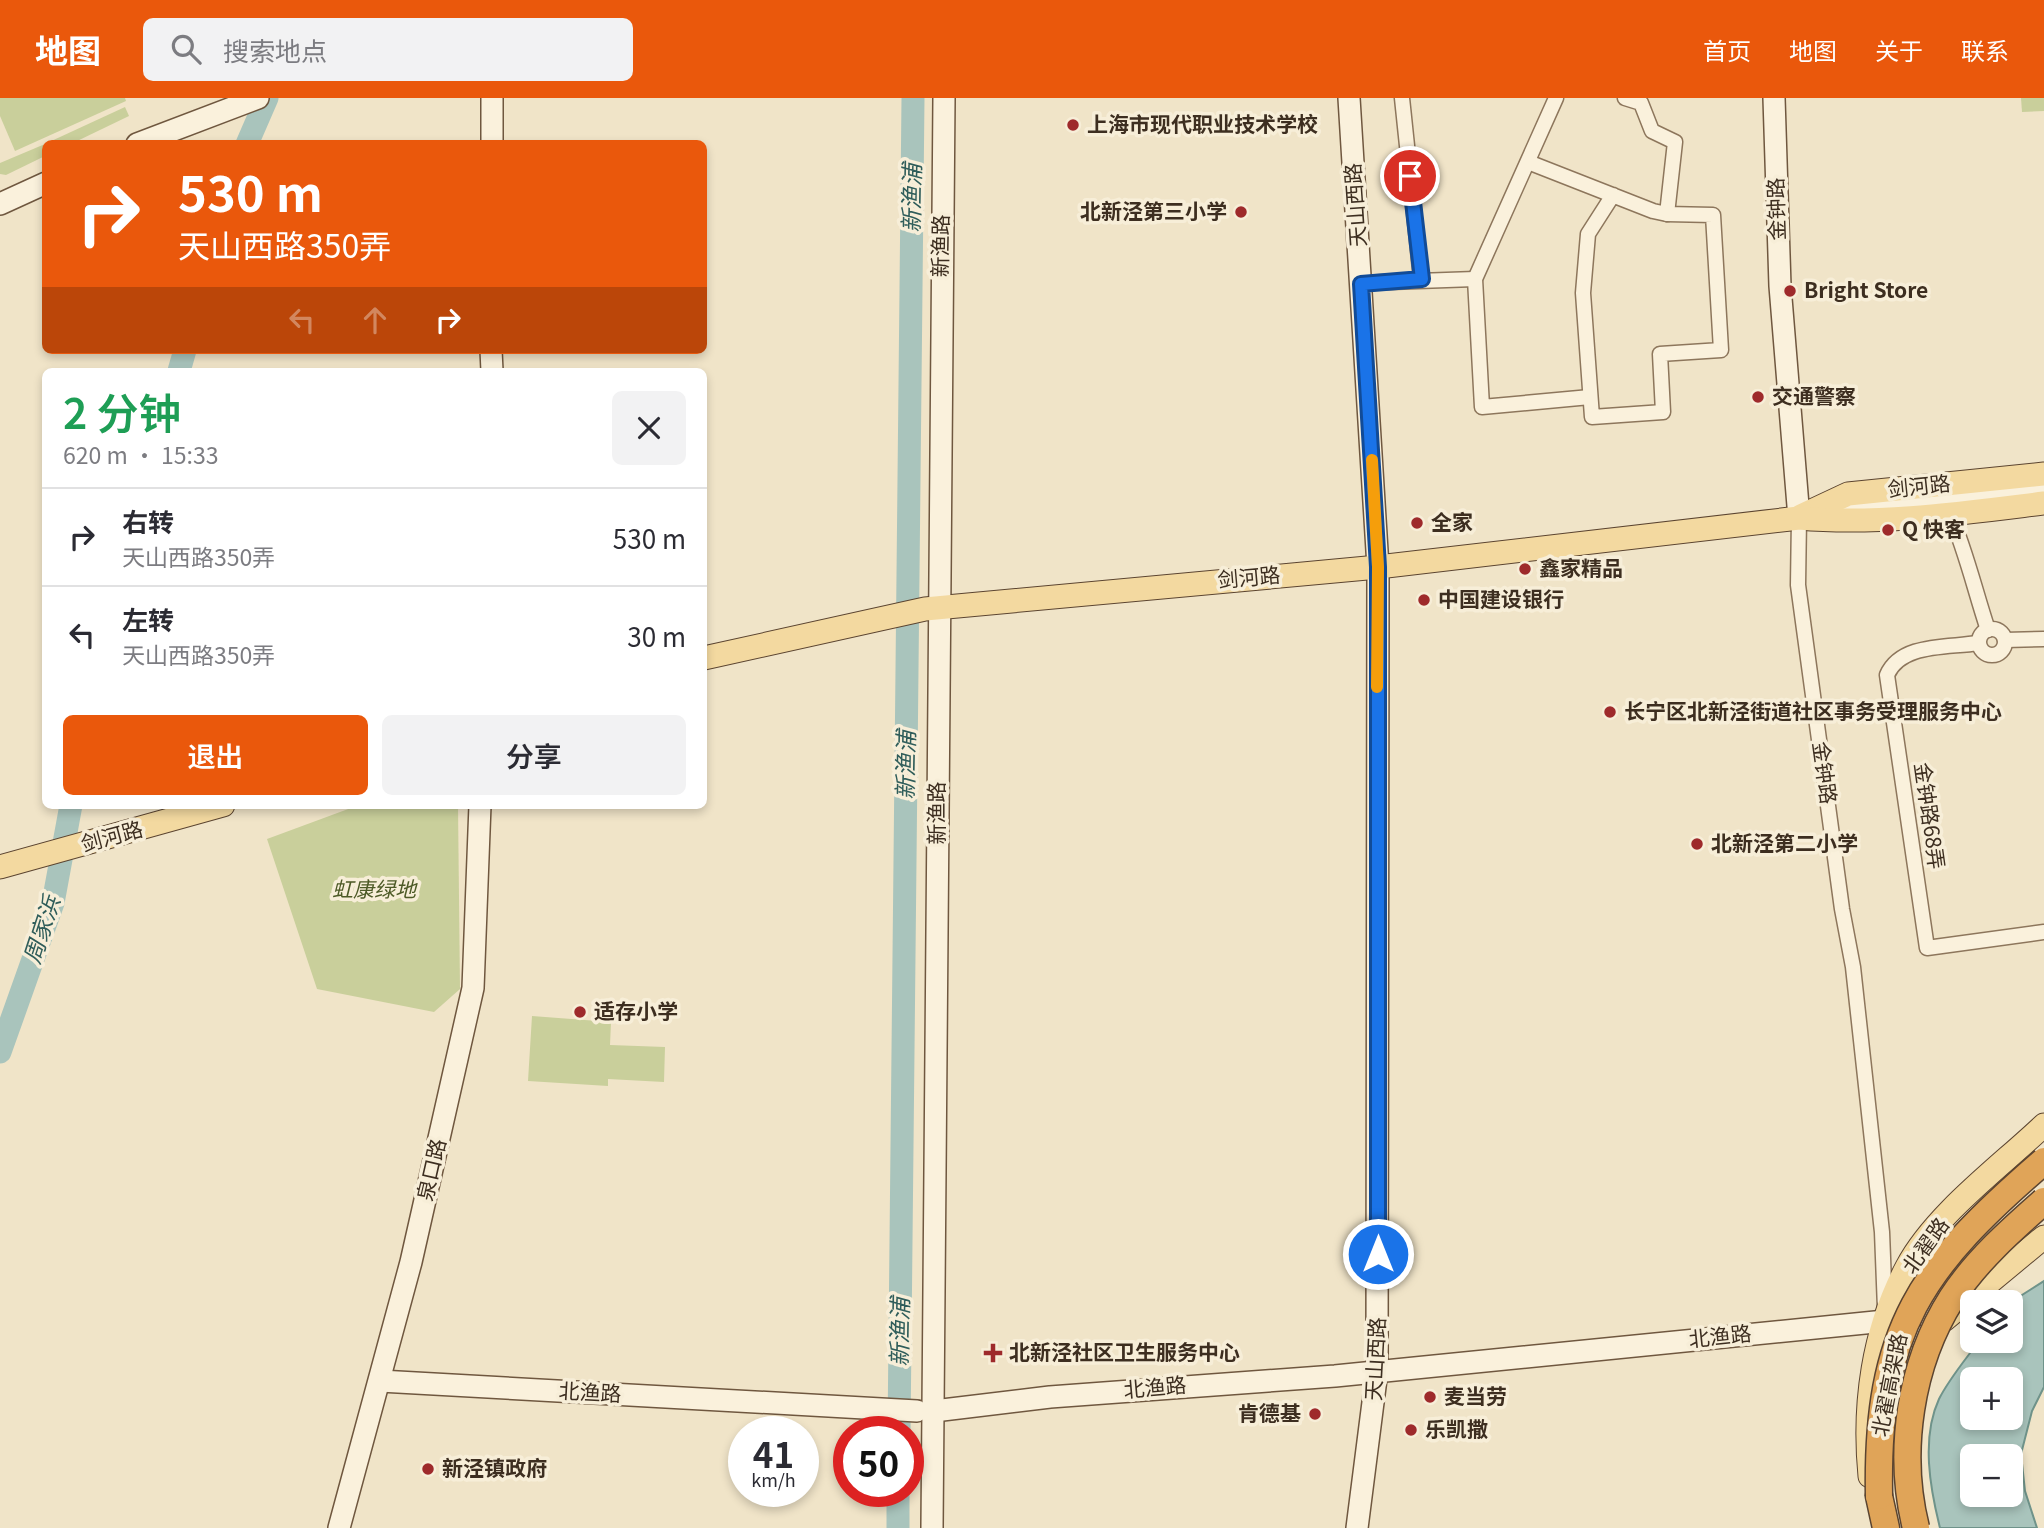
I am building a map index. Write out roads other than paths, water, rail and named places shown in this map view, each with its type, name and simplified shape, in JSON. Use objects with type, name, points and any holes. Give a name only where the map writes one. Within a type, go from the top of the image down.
[{"type":"highway","name":"北翟高架路","points":[[1882,1528],[1879,1496],[1882,1407],[1902,1324],[1930,1275],[1960,1239],[2044,1161]]},
{"type":"highway","name":"北翟高架路","points":[[1916,1528],[1910,1505],[1907,1447],[1910,1413],[1931,1336],[1953,1297],[1981,1261],[2044,1202]]},
{"type":"main road","name":"剑河路","points":[[1798,518],[1848,494],[2044,474]]},
{"type":"main road","name":"剑河路","points":[[707,657],[888,615],[938,607],[1378,567],[1798,518],[1842,522],[1950,514],[2044,503]]},
{"type":"main road","name":"剑河路","points":[[0,867],[210,809]]},
{"type":"main road","name":"北翟路","points":[[1882,1528],[1867,1445],[1869,1391],[1885,1321],[1907,1267],[1921,1247],[1963,1199],[2044,1125]]},
{"type":"main road","points":[[1909,1528],[1903,1500],[1902,1417],[1906,1388],[1925,1340],[1950,1314],[2044,1237]]},
{"type":"street","points":[[147,140],[258,98]]},
{"type":"street","points":[[492,98],[492,140]]},
{"type":"street","name":"新渔路","points":[[932,1528],[926,1411],[944,98]]},
{"type":"street","name":"天山西路","points":[[1349,98],[1378,567],[1377,1371],[1357,1528]]},
{"type":"street","points":[[1402,98],[1422,279]]},
{"type":"street","points":[[1556,98],[1475,279],[1482,407],[1590,397]]},
{"type":"street","points":[[1625,98],[1641,103],[1652,131],[1675,142],[1667,214]]},
{"type":"street","name":"金钟路","points":[[1774,98],[1780,286],[1798,518],[1798,585],[1842,909],[1853,967],[1882,1232],[1885,1321]]},
{"type":"street","points":[[1528,162],[1667,214],[1713,215],[1721,350],[1660,354],[1663,412],[1592,416],[1583,293],[1588,234],[1612,195]]},
{"type":"street","points":[[0,204],[42,185]]},
{"type":"street","points":[[1361,284],[1422,279],[1475,279]]},
{"type":"street","points":[[1798,518],[2044,488]]},
{"type":"street","points":[[1950,514],[1963,545],[1967,568],[1988,629]]},
{"type":"street","points":[[1978,643],[1982,633],[1988,629],[1999,631],[2005,640]]},
{"type":"street","name":"金钟路68弄","points":[[2044,639],[2005,640],[2002,651],[1994,656],[1984,654],[1978,643],[1908,653],[1893,661],[1887,675],[1927,947],[2044,932]]},
{"type":"street","name":"泉口路","points":[[340,1528],[380,1381],[473,988],[480,809]]},
{"type":"street","points":[[1885,1321],[1925,1340]]},
{"type":"street","name":"北渔路","points":[[380,1381],[926,1411],[1050,1397],[1377,1371],[1885,1321]]},
{"type":"water","points":[[2044,1281],[2044,1387],[2032,1411],[2023,1446],[2023,1444],[1960,1444],[1960,1507],[2023,1507],[2023,1472],[2025,1491],[2037,1528],[1940,1528],[1929,1463],[1930,1430],[1939,1399],[1960,1367],[1960,1430],[2023,1430],[2023,1367],[1960,1367],[1970,1353],[2023,1353],[2023,1294]]},
{"type":"waterway","name":"周家浜","points":[[249,140],[267,98]]},
{"type":"waterway","name":"新渔浦","points":[[899,1416],[913,98]]},
{"type":"waterway","name":"周家浜","points":[[180,368],[184,354]]},
{"type":"waterway","name":"周家浜","points":[[0,1052],[53,903],[70,809]]},
{"type":"waterway","name":"新渔浦","points":[[898,1507],[898,1528]]},
{"type":"place","name":"上海市现代职业技术学校","points":[[1073,125]]},
{"type":"place","name":"北新泾第三小学","points":[[1241,212]]},
{"type":"place","name":"Bright Store","points":[[1790,291]]},
{"type":"place","name":"交通警察","points":[[1758,397]]},
{"type":"place","name":"全家","points":[[1417,523]]},
{"type":"place","name":"Q 快客","points":[[1888,530]]},
{"type":"place","name":"鑫家精品","points":[[1525,569]]},
{"type":"place","name":"中国建设银行","points":[[1424,600]]},
{"type":"place","name":"长宁区北新泾街道社区事务受理服务中心","points":[[1610,712]]},
{"type":"place","name":"北新泾第二小学","points":[[1697,844]]},
{"type":"place","name":"适存小学","points":[[580,1012]]},
{"type":"place","name":"北新泾社区卫生服务中心","points":[[993,1353]]},
{"type":"place","name":"麦当劳","points":[[1430,1397]]},
{"type":"place","name":"肯德基","points":[[1315,1414]]},
{"type":"place","name":"乐凯撒","points":[[1411,1430]]},
{"type":"place","name":"新泾镇政府","points":[[428,1469]]},
{"type":"park label","name":"虹康绿地","points":[[374,890]]}]
